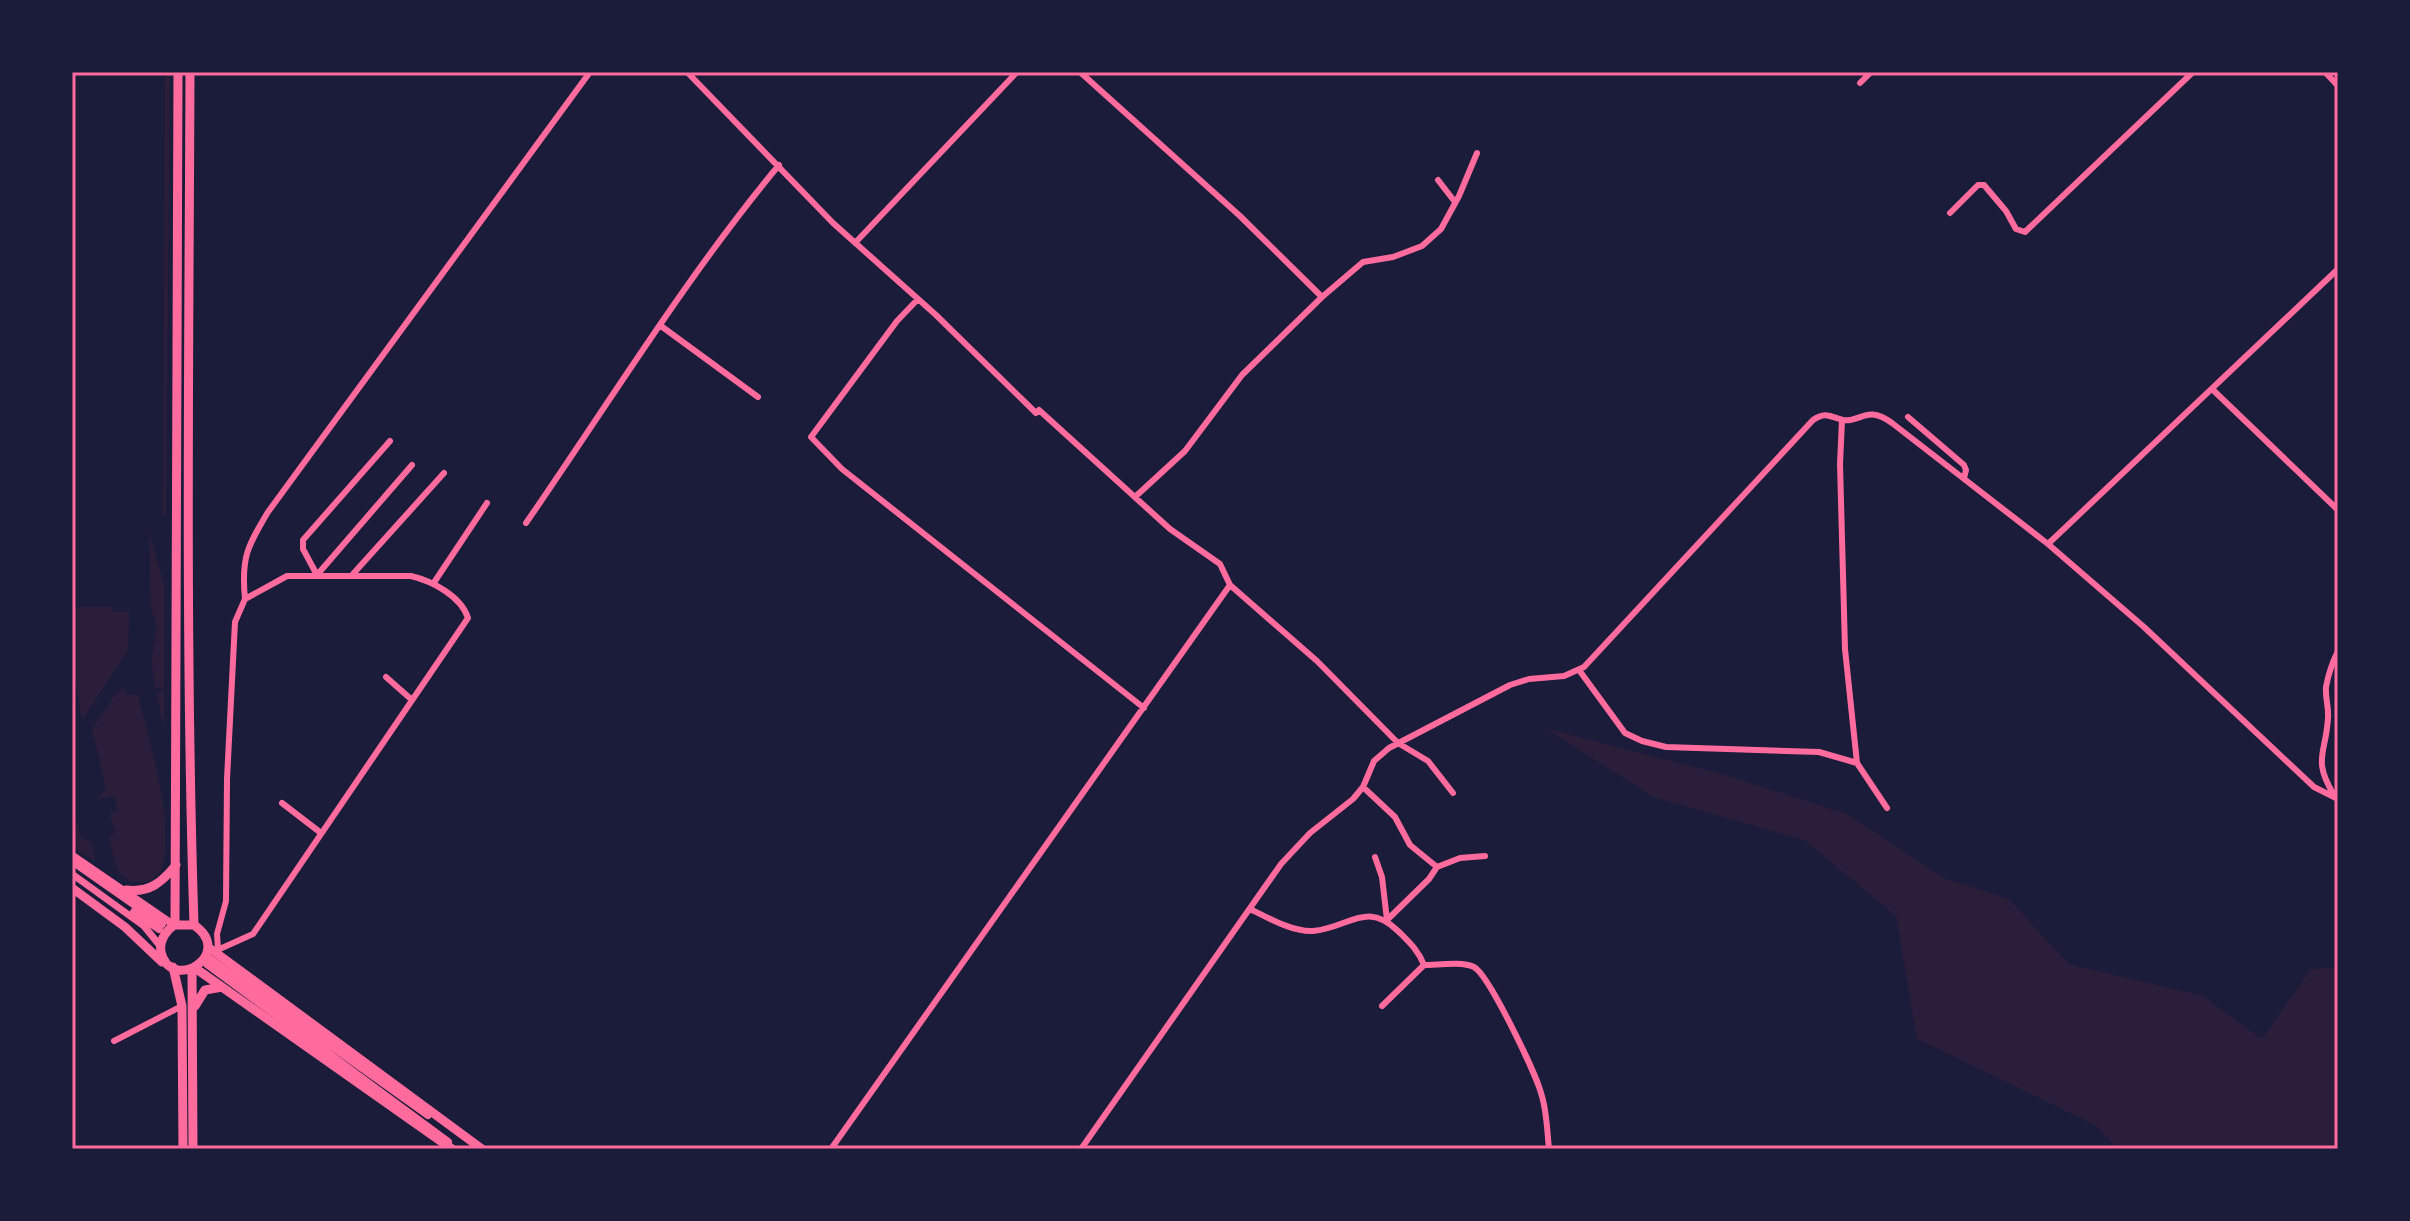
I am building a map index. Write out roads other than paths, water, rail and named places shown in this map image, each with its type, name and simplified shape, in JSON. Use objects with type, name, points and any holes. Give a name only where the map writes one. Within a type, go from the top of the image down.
[{"type":"highway","points":[[175,925],[178,72]]},
{"type":"highway","points":[[190,72],[189,646],[194,925]]},
{"type":"highway","points":[[126,890],[148,890],[176,865]]},
{"type":"highway","points":[[72,888],[150,948],[180,990]]},
{"type":"highway","points":[[183,1149],[182,1006],[173,967],[162,955],[161,947],[164,935],[175,925],[194,925],[204,934],[211,954],[482,1149]]},
{"type":"highway","points":[[193,1149],[193,968],[211,954]]},
{"type":"highway","points":[[173,967],[193,968],[223,987],[453,1149]]},
{"type":"highway","points":[[193,1009],[205,990],[223,987]]},
{"type":"main road","points":[[72,864],[160,927]]},
{"type":"main road","points":[[211,954],[440,1135],[453,1149]]},
{"type":"street","points":[[211,954],[226,901],[227,779],[235,622],[245,599],[243,577],[246,549],[268,512],[590,72]]},
{"type":"street","points":[[687,72],[833,223],[1170,529],[1220,564],[1230,585],[1327,671],[1398,743],[1428,761],[1453,793]]},
{"type":"street","points":[[855,243],[1017,72]]},
{"type":"street","points":[[1080,72],[1240,216],[1322,297]]},
{"type":"street","points":[[1860,83],[1871,72]]},
{"type":"street","points":[[1950,213],[1978,185],[1984,185],[2006,211],[2016,229],[2025,232],[2193,72]]},
{"type":"street","points":[[2325,72],[2338,86]]},
{"type":"street","points":[[1135,497],[1185,451],[1242,375],[1322,297],[1363,262],[1393,257],[1422,246],[1441,229],[1477,153]]},
{"type":"street","points":[[526,523],[661,326],[753,196],[779,165]]},
{"type":"street","points":[[1438,180],[1455,202]]},
{"type":"street","points":[[2048,544],[2338,269]]},
{"type":"street","points":[[918,299],[897,321],[811,437],[842,469],[1144,708]]},
{"type":"street","points":[[661,326],[758,397]]},
{"type":"street","points":[[2212,389],[2338,510]]},
{"type":"street","points":[[1081,1149],[1290,853],[1353,799],[1363,787],[1374,761],[1398,743],[1519,681],[1564,676],[1579,670],[1813,420],[1826,414],[1842,420],[1870,414],[1887,419],[2048,544],[2144,627],[2314,787],[2337,799]]},
{"type":"street","points":[[1908,417],[1964,465],[1964,478]]},
{"type":"street","points":[[1842,420],[1840,464],[1845,649],[1857,763],[1887,808]]},
{"type":"street","points":[[317,575],[303,549],[303,540],[390,441]]},
{"type":"street","points":[[317,575],[412,465]]},
{"type":"street","points":[[352,575],[444,473]]},
{"type":"street","points":[[433,584],[487,503]]},
{"type":"street","points":[[211,954],[253,934],[468,618],[464,607],[433,584],[411,576],[287,576],[245,599]]},
{"type":"street","points":[[831,1149],[1230,585]]},
{"type":"street","points":[[2337,799],[2326,782],[2321,752],[2328,718],[2326,687],[2338,651]]},
{"type":"street","points":[[1579,670],[1625,733],[1642,741],[1666,747],[1819,752],[1857,763]]},
{"type":"street","points":[[386,677],[412,700]]},
{"type":"street","points":[[1363,787],[1395,817],[1410,845],[1437,867]]},
{"type":"street","points":[[282,803],[321,833]]},
{"type":"street","points":[[72,855],[175,925]]},
{"type":"street","points":[[1387,920],[1429,879],[1437,867],[1460,858],[1485,856]]},
{"type":"street","points":[[1375,857],[1382,877],[1387,920]]},
{"type":"street","points":[[72,874],[144,926],[161,947]]},
{"type":"street","points":[[1250,909],[1273,920],[1311,931],[1375,915],[1387,920],[1419,951],[1424,965]]},
{"type":"street","points":[[1382,1006],[1424,965],[1470,965],[1478,969],[1537,1080],[1545,1111],[1549,1149]]},
{"type":"street","points":[[114,1041],[182,1006]]}]
